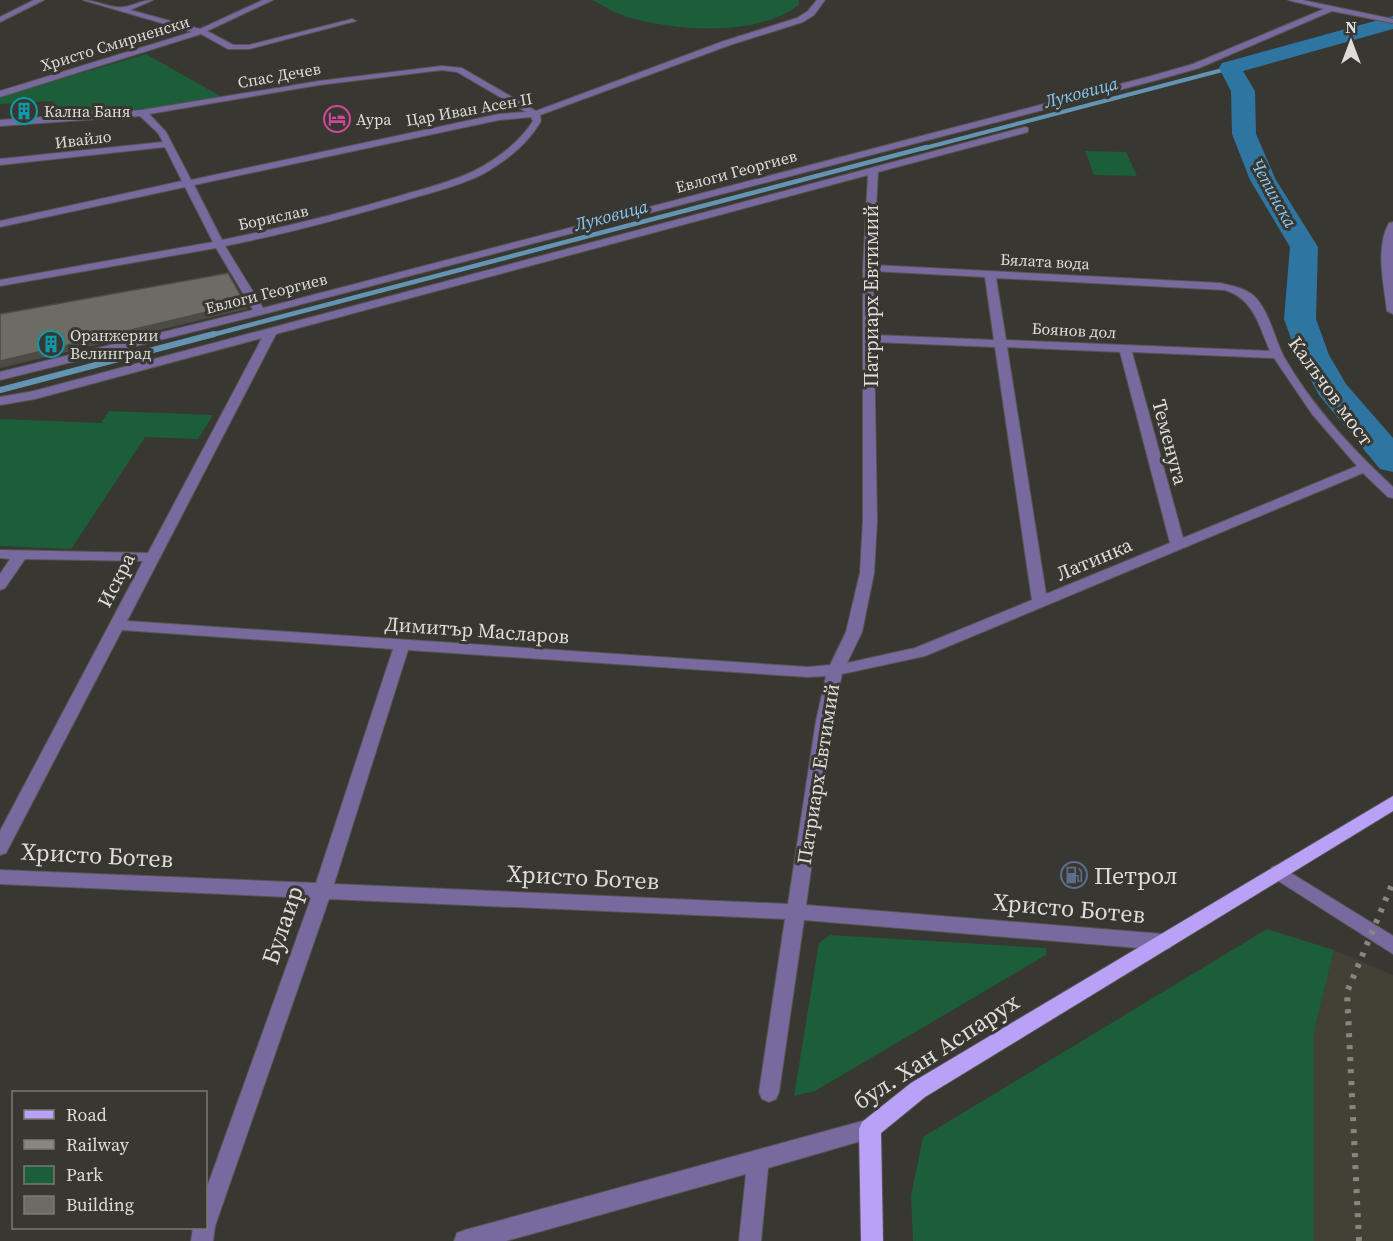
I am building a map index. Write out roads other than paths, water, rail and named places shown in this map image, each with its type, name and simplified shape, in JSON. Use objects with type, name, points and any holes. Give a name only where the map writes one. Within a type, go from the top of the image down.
[{"type":"main road","name":"бул. Хан Аспарух","points":[[870,1129],[918,1090],[1393,803]]},
{"type":"main road","points":[[870,1129],[872,1241]]},
{"type":"street","points":[[0,20],[40,0]]},
{"type":"street","points":[[87,0],[200,32],[226,46],[238,48],[306,34],[352,21]]},
{"type":"street","points":[[123,10],[149,0]]},
{"type":"street","name":"Христо Смирненски","points":[[0,94],[200,32],[269,0]]},
{"type":"street","name":"Цар Иван Асен II","points":[[0,224],[488,119],[535,114],[727,43],[800,20],[811,13],[821,0]]},
{"type":"street","points":[[1292,0],[1393,21]]},
{"type":"street","name":"Евлоги Георгиев","points":[[0,376],[260,312],[1154,78],[1205,62],[1332,8]]},
{"type":"street","name":"Спас Дечев","points":[[0,123],[142,114],[319,83],[442,68],[459,70],[535,114]]},
{"type":"street","points":[[142,114],[162,132],[219,244],[260,312]]},
{"type":"street","name":"Борислав","points":[[0,283],[307,226],[455,181],[486,169],[505,156],[533,129],[537,121],[535,114]]},
{"type":"street","name":"Евлоги Георгиев","points":[[0,401],[35,395],[1025,130]]},
{"type":"street","name":"Ивайло","points":[[0,162],[169,144]]},
{"type":"street","name":"Патриарх Евтимий","points":[[769,1092],[797,912],[815,768],[835,671],[854,632],[867,573],[870,521],[868,268],[873,172]]},
{"type":"street","points":[[1393,225],[1390,230],[1389,251],[1393,311]]},
{"type":"street","name":"Бялата вода","points":[[868,268],[1220,286]]},
{"type":"street","points":[[990,273],[1040,603]]},
{"type":"street","name":"Калъчов мост","points":[[1220,286],[1234,289],[1253,302],[1278,355],[1316,410],[1364,468],[1393,494]]},
{"type":"street","name":"Искра","points":[[0,848],[271,332]]},
{"type":"street","name":"Боянов дол","points":[[870,338],[1278,355]]},
{"type":"street","name":"Теменуга","points":[[1125,349],[1178,545]]},
{"type":"street","name":"Латинка","points":[[835,671],[864,667],[920,652],[1364,468]]},
{"type":"street","points":[[0,554],[151,557]]},
{"type":"street","points":[[0,585],[20,555]]},
{"type":"street","name":"Димитър Масларов","points":[[117,625],[402,646],[808,672],[835,671]]},
{"type":"street","name":"Булаир","points":[[207,1217],[323,891],[402,646]]},
{"type":"street","points":[[1278,872],[1393,946]]},
{"type":"street","name":"Христо Ботев","points":[[0,877],[797,912],[1162,942]]},
{"type":"street","name":"бул. Хан Аспарух","points":[[465,1241],[870,1129]]},
{"type":"street","points":[[750,1241],[758,1160]]},
{"type":"waterway","name":"Чепинска","points":[[1393,22],[1230,68],[1243,91],[1244,134],[1263,180],[1304,247],[1300,319],[1313,355],[1331,388],[1393,461]]},
{"type":"waterway","name":"Луковица","points":[[921,149],[1230,68]]},
{"type":"waterway","name":"Луковица","points":[[208,336],[927,147]]},
{"type":"waterway","name":"Луковица","points":[[0,390],[214,334]]},
{"type":"railway","points":[[1359,1241],[1347,992],[1393,882]]},
{"type":"place","name":"Кална Баня","points":[[24,111]]},
{"type":"place","name":"Аура","points":[[337,119]]},
{"type":"place","name":"Оранжерии Велинград","points":[[51,344]]},
{"type":"place","name":"Петрол","points":[[1074,875]]}]
